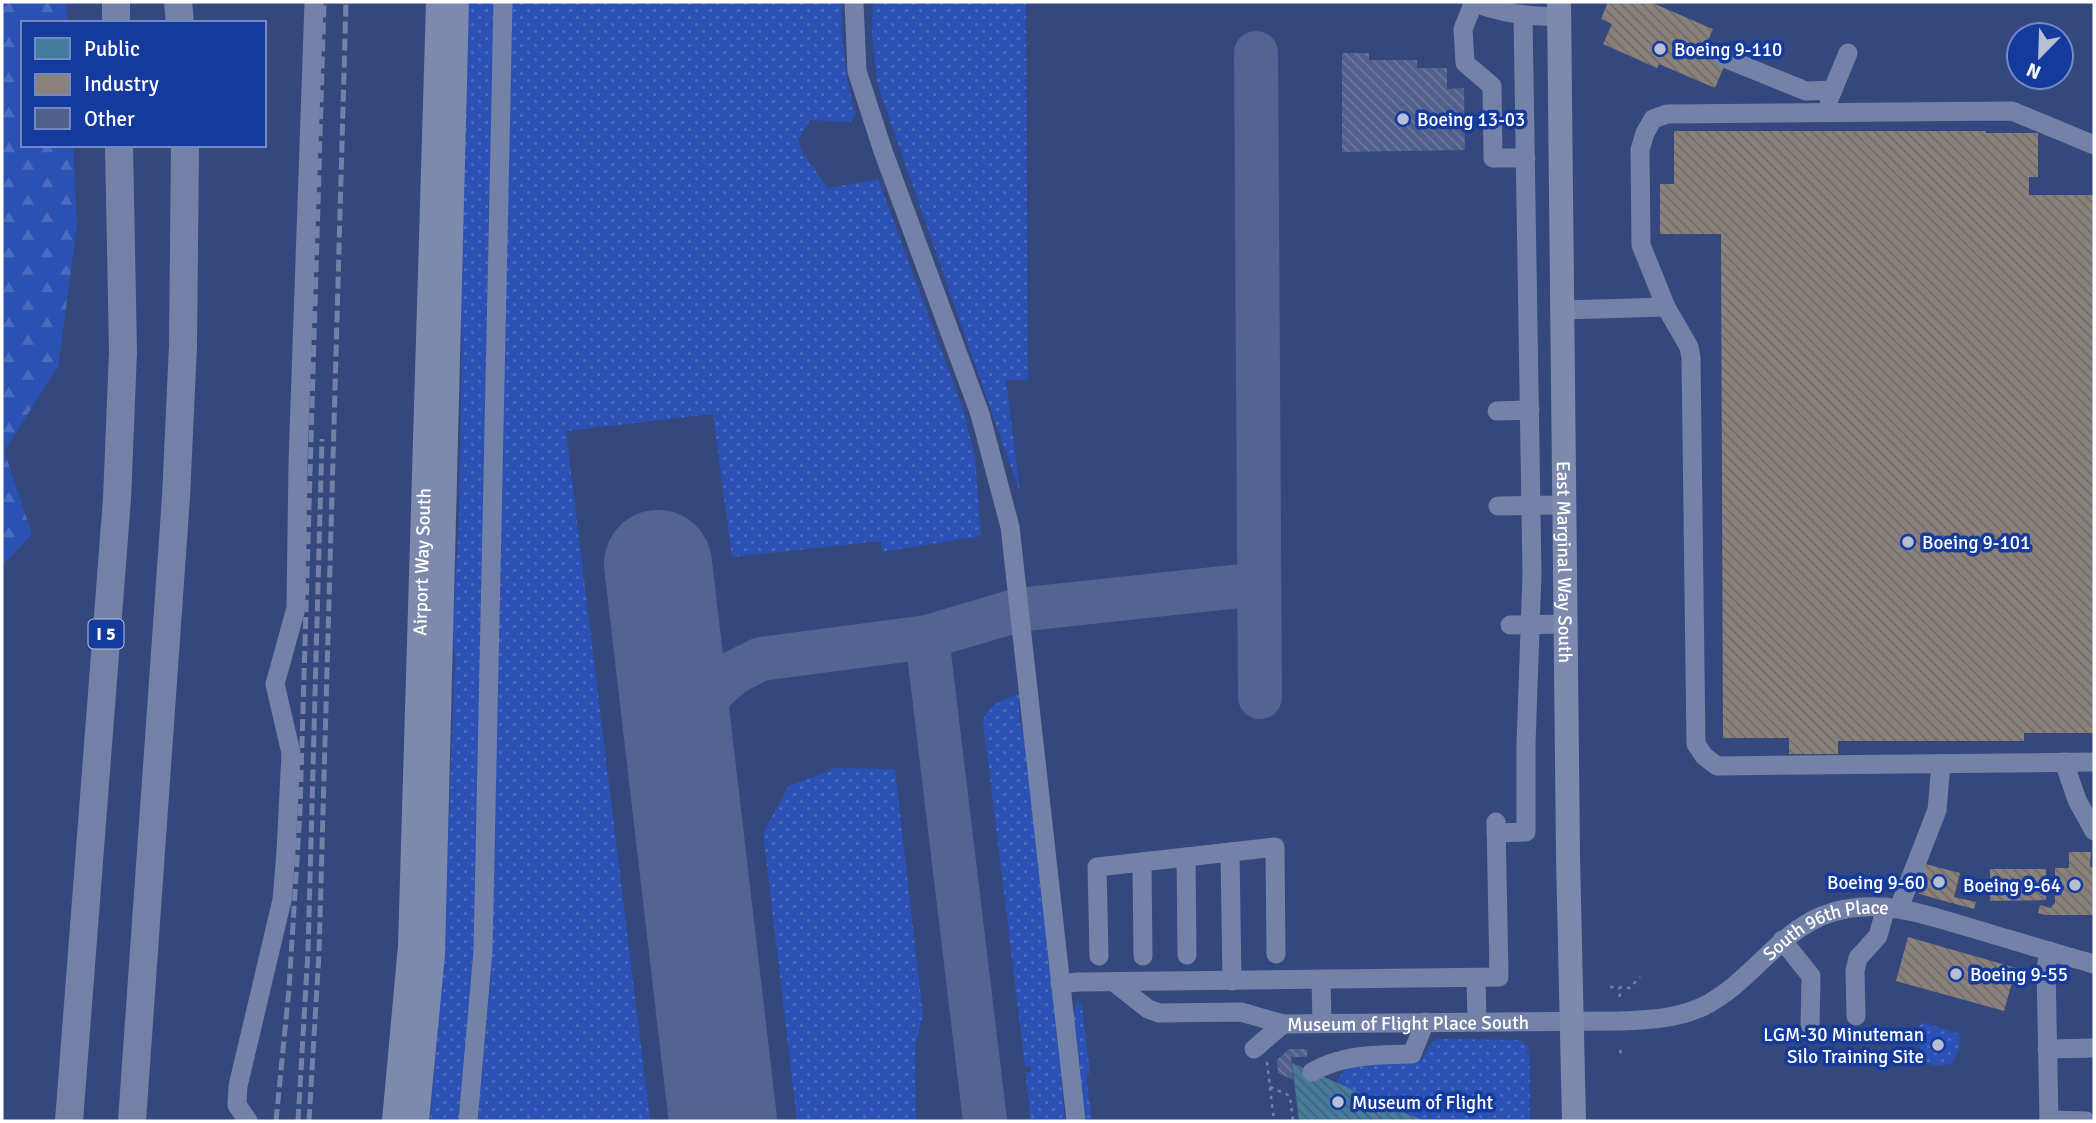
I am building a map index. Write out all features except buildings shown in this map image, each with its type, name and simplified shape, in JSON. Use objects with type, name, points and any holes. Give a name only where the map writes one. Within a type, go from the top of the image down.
[{"type":"highway","points":[[116,2],[116,21]]},
{"type":"highway","points":[[178,2],[180,21]]},
{"type":"highway","name":"I 5","points":[[69,1121],[117,499],[122,352],[119,147]]},
{"type":"highway","points":[[132,1121],[176,497],[184,333],[185,147]]},
{"type":"main road","name":"Airport Way South","points":[[394,1121],[410,946],[438,2]]},
{"type":"main road","name":"Airport Way South","points":[[417,1121],[433,954],[457,2]]},
{"type":"main road","name":"East Marginal Way South","points":[[1560,9],[1574,1121]]},
{"type":"street","points":[[248,1121],[237,1105],[238,1086],[282,900],[286,852],[291,753],[275,684],[296,608],[298,462],[314,2]]},
{"type":"street","points":[[468,1121],[483,951],[503,2]]},
{"type":"street","points":[[854,2],[857,71],[883,151],[980,414],[1010,527],[1076,1121]]},
{"type":"street","points":[[1526,158],[1493,158],[1493,86],[1465,63],[1463,29],[1474,2],[1499,12],[1523,16],[1560,9]]},
{"type":"street","points":[[1060,984],[1499,977],[1496,827],[1526,832],[1531,506],[1523,16]]},
{"type":"street","points":[[1823,113],[1849,53]]},
{"type":"street","points":[[1722,57],[1806,91],[1833,90]]},
{"type":"street","points":[[2094,145],[2011,111],[1667,114],[1653,119],[1640,150],[1641,245],[1666,307],[1689,347],[1691,358],[1696,744],[1704,756],[1717,766],[2094,762]]},
{"type":"street","points":[[1563,310],[1666,307]]},
{"type":"street","points":[[1497,411],[1530,410]]},
{"type":"street","points":[[1499,506],[1566,505]]},
{"type":"street","points":[[1510,625],[1567,624]]},
{"type":"street","points":[[2064,762],[2077,800],[2094,831]]},
{"type":"street","points":[[1856,1016],[1858,958],[1878,936],[1937,810],[1941,764]]},
{"type":"street","points":[[1099,956],[1097,867],[1275,847],[1276,954]]},
{"type":"street","points":[[1230,852],[1232,981]]},
{"type":"street","points":[[1186,857],[1187,956]]},
{"type":"street","points":[[1142,862],[1143,956]]},
{"type":"street","name":"South 96th Place","points":[[1572,1020],[1659,1019],[1702,1007],[1740,981],[1782,940],[1815,919],[1843,909],[1892,908],[2094,964]]},
{"type":"street","points":[[1782,940],[1811,976],[1810,1025]]},
{"type":"street","points":[[2050,951],[2046,967],[2043,1054],[2045,1112],[2086,1121]]},
{"type":"street","points":[[1476,978],[1477,1021]]},
{"type":"street","points":[[1321,979],[1322,1023]]},
{"type":"street","points":[[1114,982],[1148,1009],[1158,1013],[1241,1012],[1283,1024]]},
{"type":"street","name":"Museum of Flight Place South","points":[[1254,1049],[1283,1024],[1572,1020]]},
{"type":"street","points":[[1312,1072],[1345,1058],[1412,1054],[1425,1022]]},
{"type":"street","points":[[2043,1054],[2094,1048]]},
{"type":"path","points":[[1610,987],[1630,988],[1640,977]]},
{"type":"path","points":[[1619,988],[1619,997]]},
{"type":"path","points":[[1254,1049],[1267,1061],[1274,1121]]},
{"type":"path","points":[[1619,1050],[1622,1057]]},
{"type":"path","points":[[1270,1087],[1290,1096],[1293,1121]]},
{"type":"green space","points":[[2,2],[66,2],[68,21],[21,21],[21,147],[73,147],[77,225],[58,367],[4,451],[32,534],[2,566]]},
{"type":"green space","points":[[468,2],[497,2],[492,83],[486,354],[479,874],[461,1121],[430,1121],[444,950],[455,661],[452,633],[459,526],[462,345],[460,302]]},
{"type":"green space","points":[[510,2],[842,2],[844,59],[855,115],[851,122],[810,120],[798,140],[804,155],[828,188],[878,179],[963,409],[975,457],[981,536],[882,552],[881,541],[732,557],[713,414],[566,431],[650,1121],[477,1121],[491,975]]},
{"type":"green space","points":[[873,2],[1026,2],[1028,380],[1006,380],[1020,493],[877,83],[872,35]]},
{"type":"green space","points":[[1019,694],[1019,719],[1023,729],[1028,731],[1065,1121],[1031,1121],[1025,1072],[1031,1072],[1031,1066],[1025,1066],[983,720],[994,706]]},
{"type":"green space","points":[[836,768],[895,769],[923,1016],[915,1045],[916,1121],[797,1121],[763,833],[789,786]]},
{"type":"green space","points":[[1078,999],[1082,1007],[1090,1073],[1086,1074],[1092,1121],[1081,1121],[1070,1022]]},
{"type":"green space","points":[[1925,1023],[1960,1034],[1959,1049],[1952,1063],[1928,1064],[1921,1059],[1918,1028]]},
{"type":"green space","points":[[1438,1039],[1519,1040],[1530,1047],[1526,1052],[1530,1056],[1530,1121],[1424,1121],[1336,1083],[1345,1068],[1377,1060],[1423,1059],[1431,1043]]},
{"type":"taxiway","points":[[1256,53],[1260,697]]},
{"type":"taxiway","points":[[683,780],[690,727],[699,710],[716,688],[735,672],[761,659],[927,637],[1018,610],[1259,584]]},
{"type":"taxiway","points":[[927,637],[985,1121]]},
{"type":"runway","points":[[658,564],[723,1121]]},
{"type":"railway","points":[[276,1121],[289,989],[300,811],[324,2]]},
{"type":"railway","points":[[309,1121],[319,953],[346,2]]},
{"type":"railway","points":[[298,1121],[308,951],[322,439]]},
{"type":"place","name":"Boeing 9-110","points":[[1660,49]]},
{"type":"place","name":"Boeing 13-03","points":[[1403,119]]},
{"type":"place","name":"Boeing 9-101","points":[[1908,542]]},
{"type":"place","name":"Boeing 9-60","points":[[1939,882]]},
{"type":"place","name":"Boeing 9-64","points":[[2075,885]]},
{"type":"place","name":"Boeing 9-55","points":[[1956,974]]},
{"type":"place","name":"LGM-30 Minuteman Silo Training Site","points":[[1938,1045]]},
{"type":"place","name":"Museum of Flight","points":[[1338,1102]]}]
